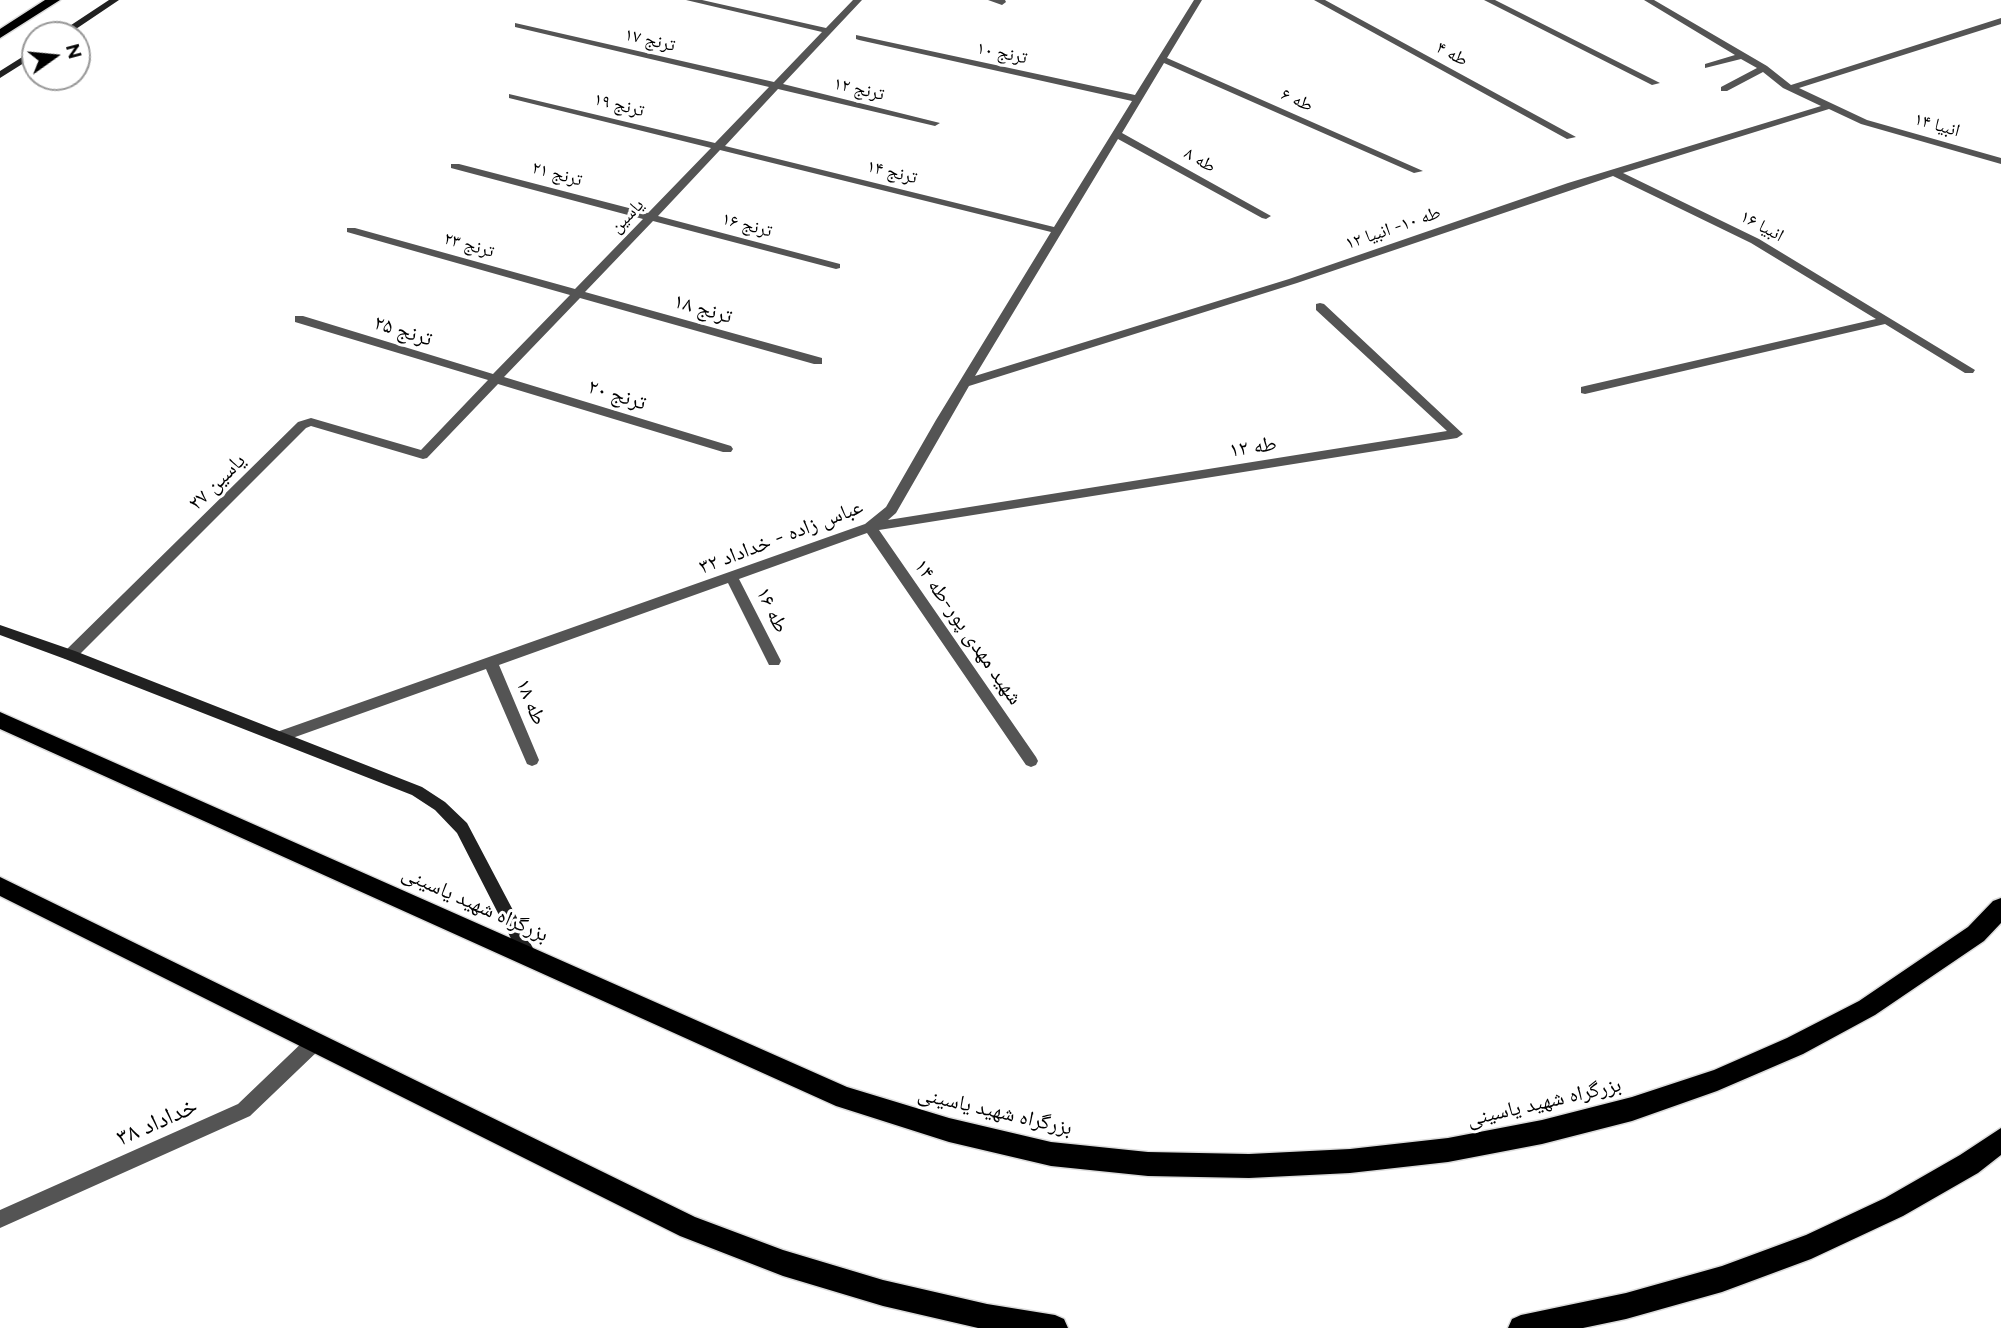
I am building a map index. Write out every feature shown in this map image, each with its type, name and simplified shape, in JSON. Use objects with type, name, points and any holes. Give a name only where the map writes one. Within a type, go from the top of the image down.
[{"type":"highway","points":[[0,34],[54,0]]},
{"type":"highway","name":"بزرگراه شهید یاسینی","points":[[0,720],[844,1098],[948,1130],[1051,1154],[1148,1164],[1249,1166],[1350,1161],[1448,1150],[1542,1132],[1669,1097],[1717,1080],[1795,1046],[1867,1008],[1976,934],[2001,908]]},
{"type":"highway","points":[[0,886],[701,1231],[783,1263],[883,1293],[987,1317],[1055,1328]]},
{"type":"highway","points":[[1521,1328],[1662,1296],[1722,1279],[1811,1246],[1894,1207],[1969,1164],[2001,1140]]},
{"type":"main road","points":[[83,21],[115,0]]},
{"type":"main road","points":[[0,75],[21,61]]},
{"type":"main road","points":[[0,631],[70,655],[417,791],[440,806],[462,828],[528,957]]},
{"type":"street","points":[[690,0],[829,30]]},
{"type":"street","name":"یاسین","points":[[422,455],[858,0]]},
{"type":"street","points":[[992,0],[1002,2]]},
{"type":"street","name":"عباس زاده - خداداد ۳۲","points":[[279,737],[870,527],[891,510],[1198,0]]},
{"type":"street","name":"طه ۴","points":[[1318,0],[1571,137]]},
{"type":"street","points":[[1488,0],[1655,83]]},
{"type":"street","name":"انبیا ۱۴","points":[[1648,0],[1743,55],[1791,88],[1864,122],[2001,160]]},
{"type":"street","points":[[1791,88],[2001,21]]},
{"type":"street","name":"ترنج ۱۷","points":[[518,25],[776,86]]},
{"type":"street","name":"ترنج ۱۰","points":[[859,37],[1138,99]]},
{"type":"street","points":[[1708,66],[1743,55]]},
{"type":"street","name":"طه ۶","points":[[1162,59],[1418,171]]},
{"type":"street","points":[[1724,89],[1764,68]]},
{"type":"street","name":"ترنج ۱۲","points":[[776,86],[935,123]]},
{"type":"street","name":"ترنج ۱۹","points":[[512,96],[717,147]]},
{"type":"street","name":"طه ۱۰- انبیا ۱۲","points":[[966,383],[1293,281],[1614,172],[1830,106]]},
{"type":"street","name":"طه ۸","points":[[1117,134],[1266,216]]},
{"type":"street","name":"ترنج ۱۴","points":[[717,147],[1058,231]]},
{"type":"street","name":"ترنج ۲۱","points":[[455,166],[650,217]]},
{"type":"street","name":"انبیا ۱۶","points":[[1614,172],[1755,241],[1969,370]]},
{"type":"street","name":"ترنج ۱۶","points":[[650,217],[836,266]]},
{"type":"street","name":"ترنج ۲۳","points":[[351,230],[577,293]]},
{"type":"street","name":"ترنج ۱۸","points":[[577,293],[818,361]]},
{"type":"street","name":"طه ۱۲","points":[[870,527],[1457,434],[1320,306]]},
{"type":"street","name":"ترنج ۲۵","points":[[299,319],[496,379]]},
{"type":"street","points":[[1585,390],[1887,320]]},
{"type":"street","name":"ترنج ۲۰","points":[[496,379],[727,449]]},
{"type":"street","name":"یاسین ۲۷","points":[[70,655],[302,425],[311,422],[422,455]]},
{"type":"street","name":"شهید مهدی پور-طه ۱۴","points":[[870,527],[1031,761]]},
{"type":"street","name":"طه ۱۶","points":[[732,577],[774,661]]},
{"type":"street","name":"طه ۱۸","points":[[491,661],[532,760]]},
{"type":"street","name":"خداداد ۳۸","points":[[0,1219],[244,1110],[315,1042]]}]
